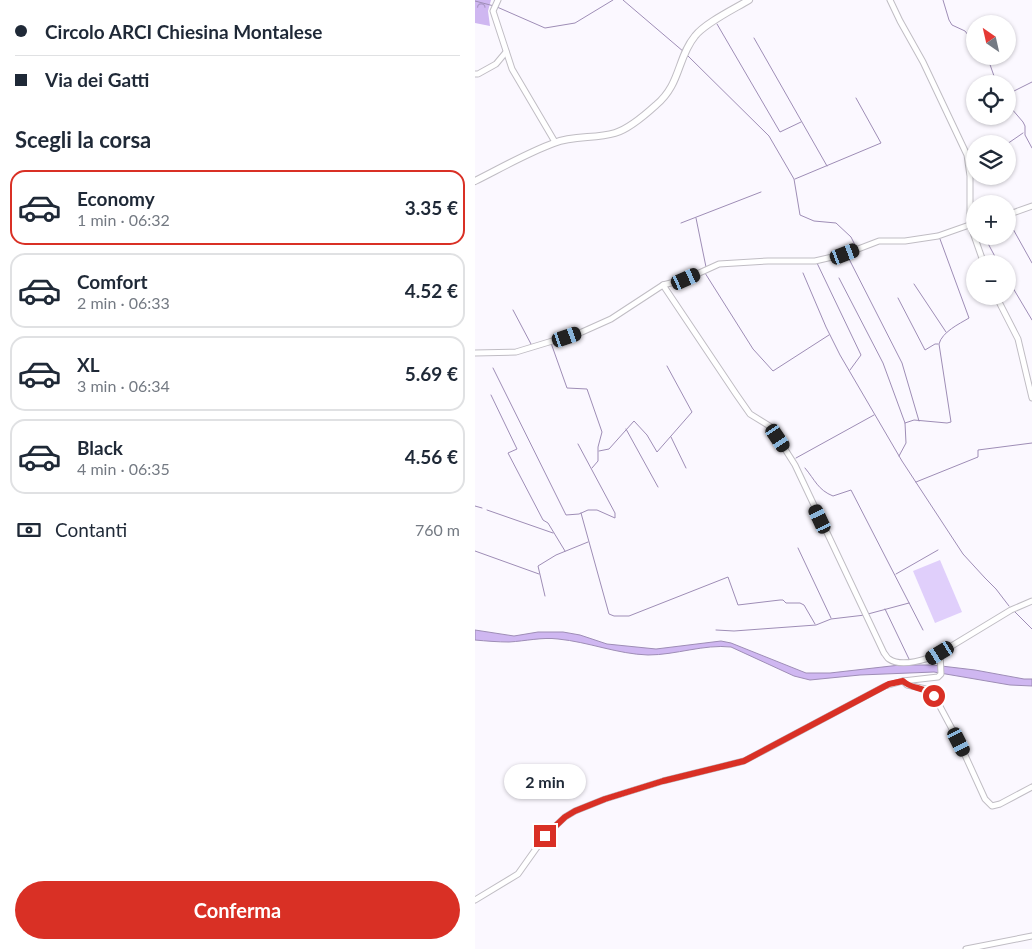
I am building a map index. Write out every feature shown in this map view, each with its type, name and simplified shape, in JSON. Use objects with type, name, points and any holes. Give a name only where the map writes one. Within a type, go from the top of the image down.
[{"type":"main road","points":[[475,181],[555,142],[616,133],[630,124],[657,105],[668,94],[695,36],[704,28],[749,0]]},
{"type":"street","points":[[498,0],[493,11],[512,69],[555,142]]},
{"type":"street","points":[[890,0],[928,70],[967,155],[971,195]]},
{"type":"street","points":[[475,74],[496,64],[506,52]]},
{"type":"street","points":[[1016,212],[1032,206]]},
{"type":"street","points":[[475,354],[516,352],[582,332],[611,319],[663,285],[686,279],[719,264],[815,261],[845,254],[879,241],[905,241],[938,236],[966,226]]},
{"type":"street","points":[[663,285],[691,330],[750,414],[771,427],[795,465],[884,653],[890,660],[899,662],[925,660],[1011,610],[1032,601]]},
{"type":"street","points":[[1001,305],[1018,339],[1032,398]]},
{"type":"street","points":[[475,900],[518,874],[545,836],[565,817],[575,811],[605,799],[663,781],[744,761],[882,687],[903,681],[936,677],[940,674],[940,653]]},
{"type":"street","points":[[903,681],[907,685],[925,689],[936,699],[962,748],[985,799],[992,806],[1000,804],[1032,787]]},
{"type":"street","points":[[966,949],[1032,936]]},
{"type":"green space","points":[[475,0],[491,0],[488,11],[490,26],[475,23]]},
{"type":"shaded area","points":[[940,560],[962,612],[935,623],[913,571]]},
{"type":"water","points":[[475,630],[514,636],[538,632],[563,632],[580,635],[607,644],[656,649],[721,641],[731,643],[806,673],[830,673],[900,665],[933,665],[1032,679],[1032,686],[1010,685],[934,672],[860,675],[810,680],[794,676],[731,647],[721,646],[648,655],[558,639],[509,642],[475,640]]},
{"type":"waterway","points":[[497,7],[545,28],[575,23],[613,0]]},
{"type":"waterway","points":[[623,0],[684,52]]},
{"type":"waterway","points":[[943,0],[952,25],[966,32]]},
{"type":"waterway","points":[[475,1],[494,6]]},
{"type":"waterway","points":[[717,24],[780,132],[801,122]]},
{"type":"waterway","points":[[754,38],[827,166]]},
{"type":"waterway","points":[[687,55],[769,136],[794,179],[800,215],[814,221],[836,223],[851,237],[856,247]]},
{"type":"waterway","points":[[990,65],[994,75]]},
{"type":"waterway","points":[[1016,90],[1032,82]]},
{"type":"waterway","points":[[795,179],[881,143],[856,98]]},
{"type":"waterway","points":[[1016,114],[1025,126],[1025,135],[1032,148]]},
{"type":"waterway","points":[[1016,138],[1023,133]]},
{"type":"waterway","points":[[681,223],[761,192]]},
{"type":"waterway","points":[[696,218],[706,267]]},
{"type":"waterway","points":[[1016,234],[1032,263]]},
{"type":"waterway","points":[[905,423],[914,420],[951,422],[939,344],[947,332],[969,318],[940,239]]},
{"type":"waterway","points":[[989,245],[994,255]]},
{"type":"waterway","points":[[847,255],[902,363],[919,421]]},
{"type":"waterway","points":[[817,263],[861,355],[850,370]]},
{"type":"waterway","points":[[705,273],[753,349],[773,371],[829,335]]},
{"type":"waterway","points":[[803,273],[840,355],[902,461],[963,554],[996,589],[1009,606]]},
{"type":"waterway","points":[[839,278],[883,363],[905,423],[906,443],[899,456]]},
{"type":"waterway","points":[[914,284],[946,332]]},
{"type":"waterway","points":[[1016,293],[1032,320]]},
{"type":"waterway","points":[[898,298],[925,350],[938,344]]},
{"type":"waterway","points":[[513,310],[531,344]]},
{"type":"waterway","points":[[551,343],[567,388],[587,389],[602,432],[598,447],[598,461],[592,468]]},
{"type":"waterway","points":[[599,451],[609,449],[634,421],[647,435],[657,452],[692,412],[667,366]]},
{"type":"waterway","points":[[493,368],[566,515],[597,510],[615,518],[615,513],[578,444]]},
{"type":"waterway","points":[[491,395],[517,449],[508,453],[543,520],[548,523],[565,551]]},
{"type":"waterway","points":[[796,458],[874,415]]},
{"type":"waterway","points":[[626,429],[658,487]]},
{"type":"waterway","points":[[671,437],[686,468]]},
{"type":"waterway","points":[[916,482],[978,457],[978,450],[1032,443]]},
{"type":"waterway","points":[[805,468],[820,488],[828,494],[833,496],[851,490],[923,630]]},
{"type":"waterway","points":[[475,506],[482,508]]},
{"type":"waterway","points":[[487,510],[553,533]]},
{"type":"waterway","points":[[581,513],[609,614],[629,616],[728,577],[738,605],[780,600],[786,603],[800,603],[804,605],[815,624]]},
{"type":"waterway","points":[[545,596],[538,566],[556,555],[588,542]]},
{"type":"waterway","points":[[798,548],[831,618]]},
{"type":"waterway","points":[[896,574],[938,550]]},
{"type":"waterway","points":[[475,551],[539,574]]},
{"type":"waterway","points":[[868,614],[909,603]]},
{"type":"waterway","points":[[885,609],[909,659]]},
{"type":"waterway","points":[[1014,611],[1032,629]]},
{"type":"waterway","points":[[716,630],[734,631],[816,625],[831,619],[865,615]]},
{"type":"route","points":[[545,836],[565,817],[605,799],[663,781],[744,761],[889,684],[903,681],[907,685],[925,689],[934,696]]}]
